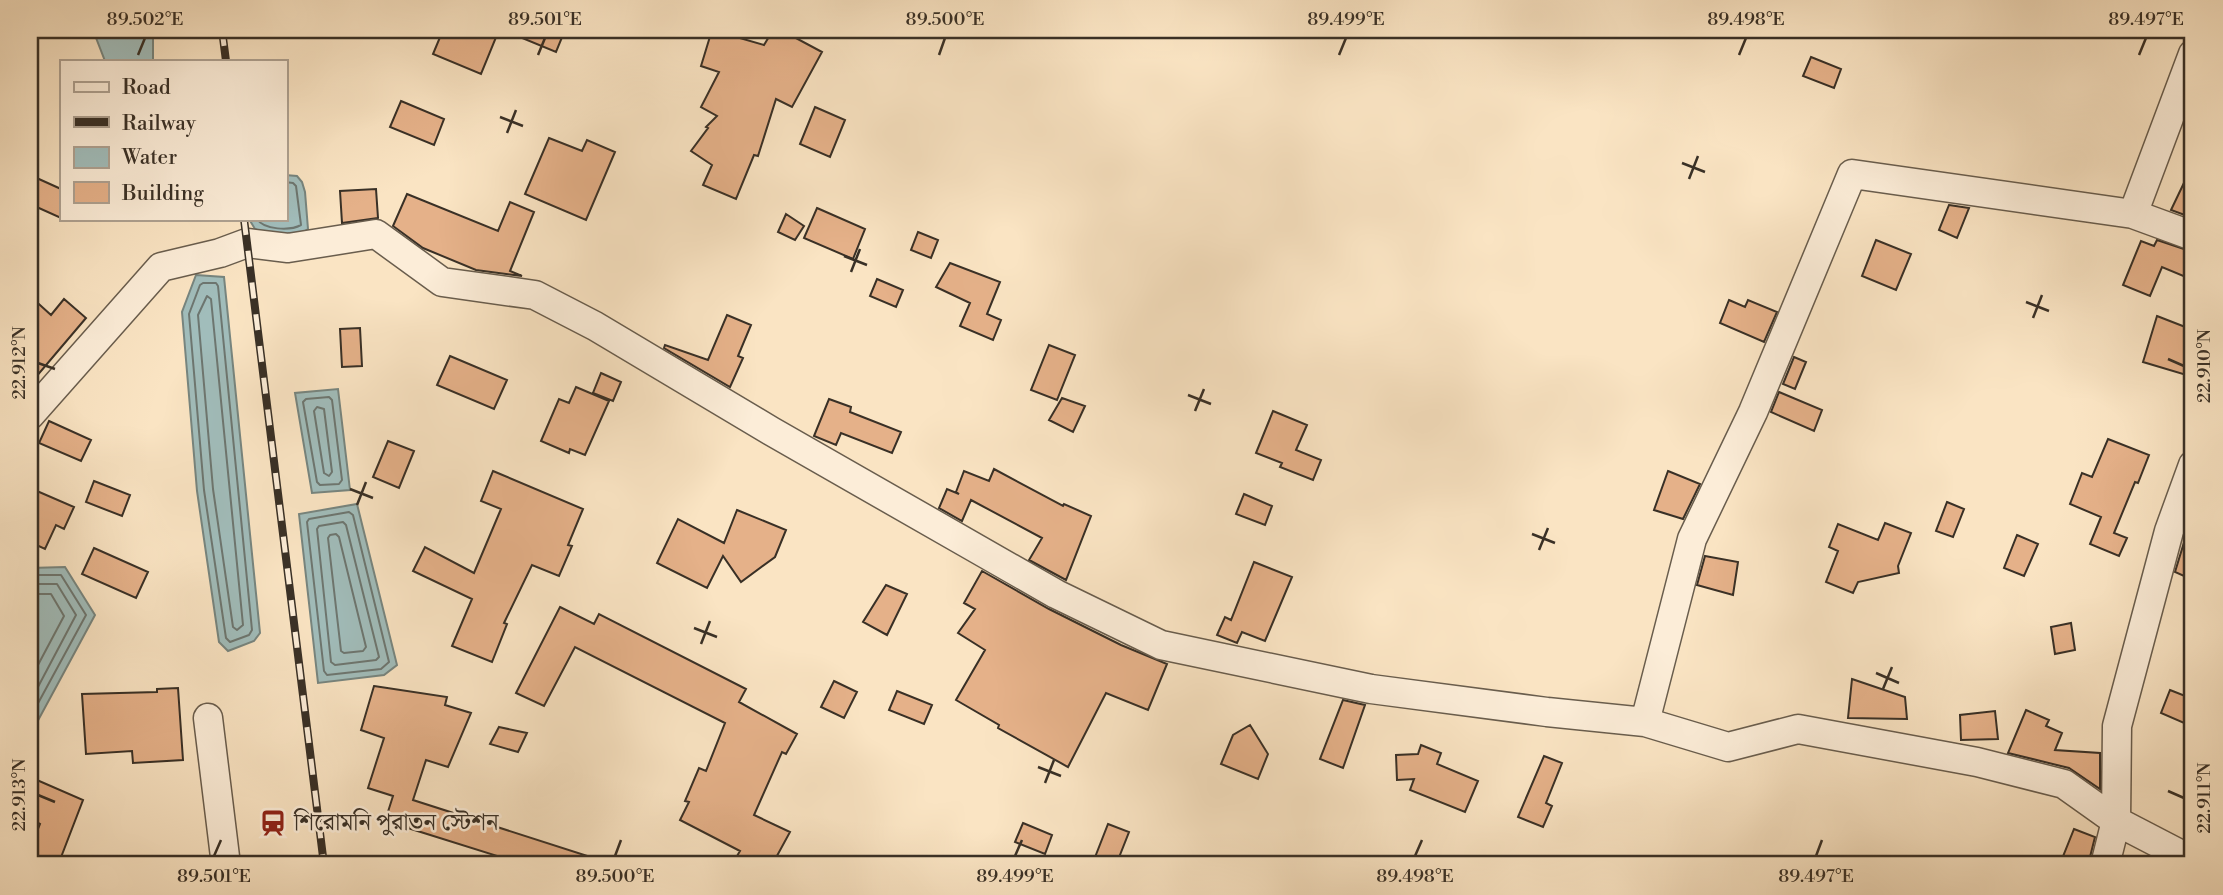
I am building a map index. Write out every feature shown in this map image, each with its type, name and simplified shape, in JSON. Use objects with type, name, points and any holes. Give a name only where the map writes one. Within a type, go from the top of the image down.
[{"type":"street","points":[[2133,214],[2193,54]]},
{"type":"street","points":[[1645,722],[1692,539],[1753,412],[1852,174],[2133,214],[2193,236]]},
{"type":"street","points":[[30,415],[161,267],[220,253],[247,243],[288,248],[376,234],[442,282],[535,295],[596,326],[771,431],[1056,594],[1161,645],[1371,689],[1645,722],[1728,747],[1798,729],[1977,762],[2064,784],[2116,821],[2193,861]]},
{"type":"street","points":[[2105,865],[2116,821],[2117,726],[2169,531],[2193,466]]},
{"type":"street","points":[[208,718],[226,865]]},
{"type":"water","points":[[93,30],[153,30],[153,60],[105,60]]},
{"type":"water","points":[[287,175],[297,176],[305,192],[308,229],[299,235],[267,234],[255,229],[250,220],[287,220]]},
{"type":"water","points":[[196,275],[224,277],[260,633],[254,641],[228,651],[219,642],[197,491],[182,312]]},
{"type":"water","points":[[338,389],[350,490],[312,493],[295,393]]},
{"type":"water","points":[[357,504],[397,665],[384,675],[318,683],[299,514]]},
{"type":"water","points":[[65,567],[95,615],[35,726],[30,724],[30,568]]},
{"type":"building","points":[[443,30],[499,30],[481,74],[433,54]]},
{"type":"building","points":[[503,30],[565,30],[556,52]]},
{"type":"building","points":[[712,30],[764,45],[773,30],[781,30],[822,52],[792,107],[776,99],[758,156],[754,155],[736,199],[703,185],[712,165],[691,151],[708,128],[706,127],[717,116],[701,107],[719,72],[701,66]]},
{"type":"building","points":[[1811,57],[1841,69],[1834,88],[1803,76]]},
{"type":"building","points":[[401,101],[444,119],[434,145],[390,127]]},
{"type":"building","points":[[815,107],[845,120],[830,157],[800,144]]},
{"type":"building","points":[[549,138],[582,151],[587,140],[615,152],[586,220],[525,194]]},
{"type":"building","points":[[2193,164],[2193,218],[2171,210]]},
{"type":"building","points":[[30,175],[60,189],[60,218],[30,204]]},
{"type":"building","points":[[376,189],[378,218],[342,223],[340,191]]},
{"type":"building","points":[[407,194],[498,231],[510,202],[534,212],[510,271],[522,276],[476,270],[423,248],[393,226]]},
{"type":"building","points":[[1949,205],[1969,208],[1957,238],[1939,230]]},
{"type":"building","points":[[817,208],[865,229],[853,259],[804,238]]},
{"type":"building","points":[[786,214],[804,226],[795,240],[778,232]]},
{"type":"building","points":[[918,232],[938,240],[931,258],[911,250]]},
{"type":"building","points":[[1876,240],[1911,254],[1896,290],[1862,276]]},
{"type":"building","points":[[2157,240],[2193,252],[2193,280],[2162,267],[2150,296],[2123,285],[2141,241],[2154,246]]},
{"type":"building","points":[[950,263],[1000,282],[987,314],[1001,320],[993,340],[960,326],[970,303],[936,287]]},
{"type":"building","points":[[877,279],[903,290],[896,307],[870,296]]},
{"type":"building","points":[[30,296],[51,315],[64,299],[86,318],[30,384]]},
{"type":"building","points":[[1729,300],[1745,307],[1748,300],[1777,312],[1764,342],[1720,323]]},
{"type":"building","points":[[727,315],[751,325],[738,356],[743,358],[730,387],[664,348],[665,345],[708,360]]},
{"type":"building","points":[[2157,316],[2193,330],[2193,377],[2143,362]]},
{"type":"building","points":[[360,328],[362,366],[342,367],[340,329]]},
{"type":"building","points":[[1049,345],[1075,355],[1057,400],[1031,390]]},
{"type":"building","points":[[450,356],[507,380],[494,409],[437,385]]},
{"type":"building","points":[[1794,357],[1806,362],[1795,389],[1783,384]]},
{"type":"building","points":[[601,373],[621,382],[613,401],[593,393]]},
{"type":"building","points":[[576,387],[609,401],[585,455],[570,449],[569,453],[541,441],[559,399],[569,403]]},
{"type":"building","points":[[1779,392],[1822,410],[1814,431],[1771,412]]},
{"type":"building","points":[[1062,398],[1085,406],[1073,432],[1049,420]]},
{"type":"building","points":[[829,399],[851,407],[850,412],[901,432],[892,453],[841,433],[836,445],[814,436]]},
{"type":"building","points":[[1273,411],[1307,425],[1296,450],[1321,460],[1313,480],[1280,467],[1282,463],[1256,453]]},
{"type":"building","points":[[49,421],[91,440],[81,461],[39,443]]},
{"type":"building","points":[[2108,439],[2149,455],[2114,533],[2127,538],[2119,556],[2090,544],[2101,517],[2070,504],[2082,473],[2092,477]]},
{"type":"building","points":[[388,441],[414,451],[399,488],[373,477]]},
{"type":"building","points":[[994,469],[1063,506],[1064,504],[1091,516],[1066,580],[1029,560],[1042,538],[971,500],[962,521],[939,508],[947,489],[959,494],[956,492],[964,471],[989,481]]},
{"type":"building","points":[[493,471],[583,509],[568,545],[572,546],[559,576],[532,565],[504,623],[507,624],[492,662],[452,646],[472,599],[413,571],[425,547],[474,573],[501,509],[481,501]]},
{"type":"building","points":[[1668,471],[1700,484],[1683,519],[1654,510]]},
{"type":"building","points":[[94,481],[130,495],[122,516],[86,502]]},
{"type":"building","points":[[30,488],[74,507],[64,529],[56,525],[45,549],[30,542]]},
{"type":"building","points":[[1244,494],[1272,506],[1265,525],[1236,514]]},
{"type":"building","points":[[1947,502],[1964,509],[1953,537],[1936,531]]},
{"type":"building","points":[[737,510],[786,530],[775,557],[741,582],[723,556],[707,588],[657,563],[678,519],[724,543]]},
{"type":"building","points":[[2193,513],[2193,580],[2175,572]]},
{"type":"building","points":[[1885,523],[1911,533],[1898,566],[1899,573],[1858,582],[1853,593],[1826,582],[1838,551],[1829,547],[1838,524],[1878,540]]},
{"type":"building","points":[[2017,535],[2038,544],[2024,576],[2004,568]]},
{"type":"building","points":[[94,548],[148,572],[136,598],[82,574]]},
{"type":"building","points":[[1705,556],[1738,562],[1733,595],[1697,585]]},
{"type":"building","points":[[1254,562],[1292,577],[1265,641],[1242,632],[1237,643],[1217,635],[1225,617],[1231,620]]},
{"type":"building","points":[[982,571],[1049,609],[1121,645],[1167,664],[1148,710],[1106,693],[1068,767],[998,728],[999,725],[956,700],[985,650],[958,633],[975,609],[964,603]]},
{"type":"building","points":[[886,585],[907,594],[887,635],[863,622]]},
{"type":"building","points":[[560,607],[594,624],[599,614],[746,689],[739,702],[797,734],[786,754],[782,752],[754,815],[790,832],[772,865],[756,865],[737,856],[740,851],[680,820],[689,802],[685,801],[699,768],[706,771],[725,723],[575,647],[544,706],[516,693]]},
{"type":"building","points":[[2071,623],[2075,650],[2055,654],[2051,627]]},
{"type":"building","points":[[1852,679],[1905,697],[1907,719],[1848,718]]},
{"type":"building","points":[[834,681],[857,692],[844,718],[821,707]]},
{"type":"building","points":[[374,686],[447,697],[445,705],[471,713],[448,767],[426,760],[413,800],[603,861],[603,865],[526,865],[408,828],[409,825],[386,818],[393,796],[368,788],[384,738],[361,730]]},
{"type":"building","points":[[178,688],[183,760],[133,763],[132,751],[86,754],[82,694],[157,692],[157,689]]},
{"type":"building","points":[[2170,690],[2193,699],[2184,723],[2161,713]]},
{"type":"building","points":[[897,691],[932,705],[924,724],[889,710]]},
{"type":"building","points":[[1343,700],[1365,705],[1343,768],[1320,759]]},
{"type":"building","points":[[2026,710],[2049,720],[2046,726],[2062,733],[2055,750],[2100,753],[2100,789],[2069,768],[2008,753]]},
{"type":"building","points":[[1995,711],[1998,739],[1961,740],[1960,715]]},
{"type":"building","points":[[1250,725],[1268,754],[1258,779],[1221,764],[1233,735]]},
{"type":"building","points":[[499,727],[527,733],[518,752],[490,744]]},
{"type":"building","points":[[1421,745],[1441,753],[1437,764],[1478,781],[1465,812],[1410,790],[1414,779],[1397,780],[1396,755],[1418,754]]},
{"type":"building","points":[[1544,756],[1562,763],[1546,803],[1552,806],[1543,827],[1518,817]]},
{"type":"building","points":[[30,777],[83,800],[58,865],[30,865],[30,849],[40,824],[30,818]]},
{"type":"building","points":[[1023,823],[1052,835],[1045,854],[1015,842]]},
{"type":"building","points":[[1108,824],[1129,832],[1116,865],[1092,865]]},
{"type":"building","points":[[2074,829],[2095,837],[2088,865],[2078,865],[2062,859]]},
{"type":"railway","points":[[222,30],[226,60]]},
{"type":"railway","points":[[244,220],[324,865]]},
{"type":"place","name":"শিরোমনি পুরাতন স্টেশন","points":[[273,823]]}]
